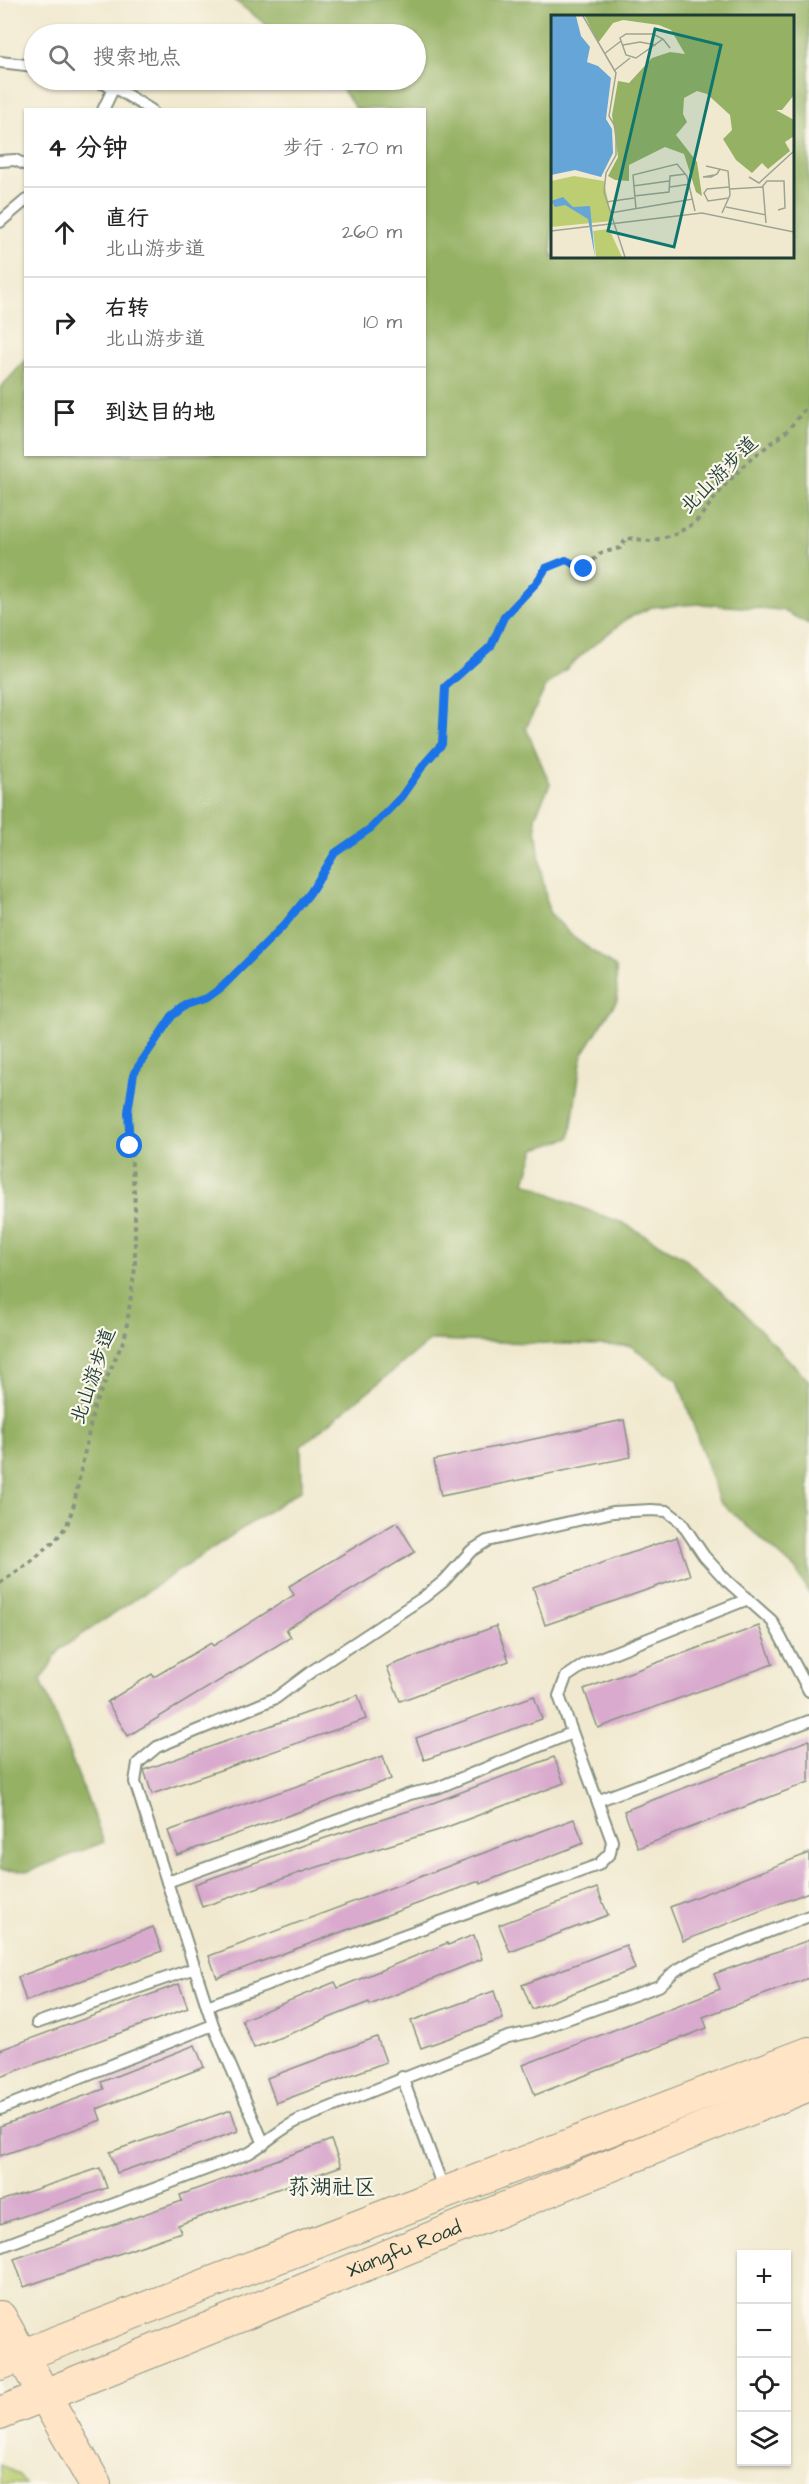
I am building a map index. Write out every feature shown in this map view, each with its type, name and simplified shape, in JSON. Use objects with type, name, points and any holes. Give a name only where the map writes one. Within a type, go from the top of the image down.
[{"type":"main road","name":"Xiangfu Road","points":[[11,2360],[809,2053]]},
{"type":"main road","name":"Xiangfu Road","points":[[0,2413],[809,2085]]},
{"type":"main road","points":[[0,2317],[11,2360],[44,2395],[95,2484]]},
{"type":"lane","points":[[0,62],[24,65]]},
{"type":"lane","points":[[104,108],[113,90]]},
{"type":"lane","points":[[119,90],[148,108]]},
{"type":"lane","points":[[0,161],[15,160],[24,164]]},
{"type":"lane","points":[[0,222],[24,202]]},
{"type":"lane","points":[[264,2144],[213,2025],[135,1782],[138,1763],[157,1747],[276,1698],[312,1671],[424,1597],[444,1581],[471,1551],[487,1541],[613,1512],[667,1511],[681,1522],[704,1556],[726,1580],[772,1621],[809,1691]]},
{"type":"lane","points":[[207,2006],[598,1865],[610,1853],[612,1841],[559,1696],[566,1677],[585,1664],[748,1599]]},
{"type":"lane","points":[[597,1801],[809,1722]]},
{"type":"lane","points":[[167,1882],[410,1794],[437,1788],[572,1733]]},
{"type":"lane","points":[[0,2247],[249,2153],[264,2144],[279,2130],[298,2120],[402,2077],[508,2037],[531,2032],[658,1986],[675,1971],[693,1961],[809,1916]]},
{"type":"lane","points":[[37,2023],[195,1968]]},
{"type":"lane","points":[[0,2109],[213,2025]]},
{"type":"lane","points":[[402,2077],[446,2193]]},
{"type":"path","name":"北山游步道","points":[[0,1583],[55,1541],[67,1525],[74,1504],[94,1407],[125,1336],[135,1268],[135,1205],[128,1112],[134,1073],[172,1016],[186,1005],[207,998],[222,987],[285,924],[310,893],[335,853],[371,828],[401,797],[425,763],[442,744],[445,687],[491,646],[504,617],[537,582],[546,568],[566,560],[584,569],[601,553],[620,549],[627,538],[651,541],[675,534],[695,523],[740,469],[788,430],[809,404]]},
{"type":"green space","points":[[234,0],[809,0],[809,624],[782,610],[700,604],[652,607],[628,618],[545,688],[526,728],[550,784],[535,817],[541,871],[549,912],[573,937],[616,968],[617,1000],[582,1055],[570,1138],[535,1149],[525,1182],[579,1207],[623,1223],[683,1257],[742,1311],[809,1381],[809,1594],[796,1570],[719,1501],[678,1380],[631,1346],[431,1340],[301,1446],[302,1489],[60,1649],[41,1680],[104,1842],[29,1871],[0,1870],[0,388],[24,362],[24,456],[426,456],[426,108],[355,108],[343,90],[426,90],[426,24],[265,24]]},
{"type":"green space","points":[[0,2464],[19,2475],[26,2484],[0,2484]]},
{"type":"building","points":[[624,1420],[631,1457],[441,1496],[434,1460]]},
{"type":"building","points":[[397,1522],[415,1552],[286,1629],[291,1637],[128,1736],[107,1702],[152,1674],[154,1677],[211,1643],[213,1646],[294,1595],[289,1586]]},
{"type":"building","points":[[677,1537],[690,1575],[545,1625],[533,1587]]},
{"type":"building","points":[[496,1626],[509,1661],[400,1701],[387,1667]]},
{"type":"building","points":[[759,1626],[773,1664],[598,1728],[584,1689]]},
{"type":"building","points":[[358,1695],[366,1719],[152,1794],[144,1770]]},
{"type":"building","points":[[534,1696],[542,1719],[424,1760],[416,1738]]},
{"type":"building","points":[[809,1740],[809,1782],[638,1848],[624,1811]]},
{"type":"building","points":[[383,1756],[391,1779],[177,1855],[168,1831]]},
{"type":"building","points":[[554,1757],[564,1783],[439,1830],[308,1870],[202,1907],[195,1884],[430,1804]]},
{"type":"building","points":[[574,1819],[584,1843],[480,1884],[479,1881],[217,1978],[209,1956]]},
{"type":"building","points":[[809,1853],[809,1892],[683,1941],[670,1907]]},
{"type":"building","points":[[597,1888],[608,1915],[510,1952],[499,1925]]},
{"type":"building","points":[[153,1927],[162,1951],[26,2001],[18,1977]]},
{"type":"building","points":[[474,1935],[482,1959],[370,2005],[369,2002],[254,2048],[242,2020],[335,1982],[338,1988],[447,1943],[448,1945]]},
{"type":"building","points":[[809,1940],[809,1978],[703,2017],[707,2028],[535,2095],[523,2065],[720,1989],[714,1974]]},
{"type":"building","points":[[626,1945],[635,1969],[532,2009],[522,1985]]},
{"type":"building","points":[[179,1984],[188,2008],[0,2077],[0,2050]]},
{"type":"building","points":[[494,1991],[503,2019],[421,2048],[411,2021]]},
{"type":"building","points":[[377,2037],[386,2062],[276,2103],[267,2078]]},
{"type":"building","points":[[195,2045],[204,2067],[97,2109],[101,2120],[0,2156],[0,2126],[104,2089],[101,2082]]},
{"type":"building","points":[[231,2110],[238,2131],[117,2173],[110,2152]]},
{"type":"building","points":[[331,2140],[341,2166],[178,2225],[181,2232],[24,2287],[14,2259],[182,2201],[180,2195]]},
{"type":"building","points":[[100,2168],[107,2188],[0,2224],[0,2201]]},
{"type":"district","name":"荪湖社区","points":[[332,2187]]},
{"type":"route","points":[[130,1146],[128,1112],[134,1073],[172,1016],[186,1005],[207,998],[222,987],[285,924],[310,893],[335,853],[371,828],[401,797],[425,763],[442,744],[445,687],[491,646],[504,617],[537,582],[546,568],[566,560],[584,569]]}]
